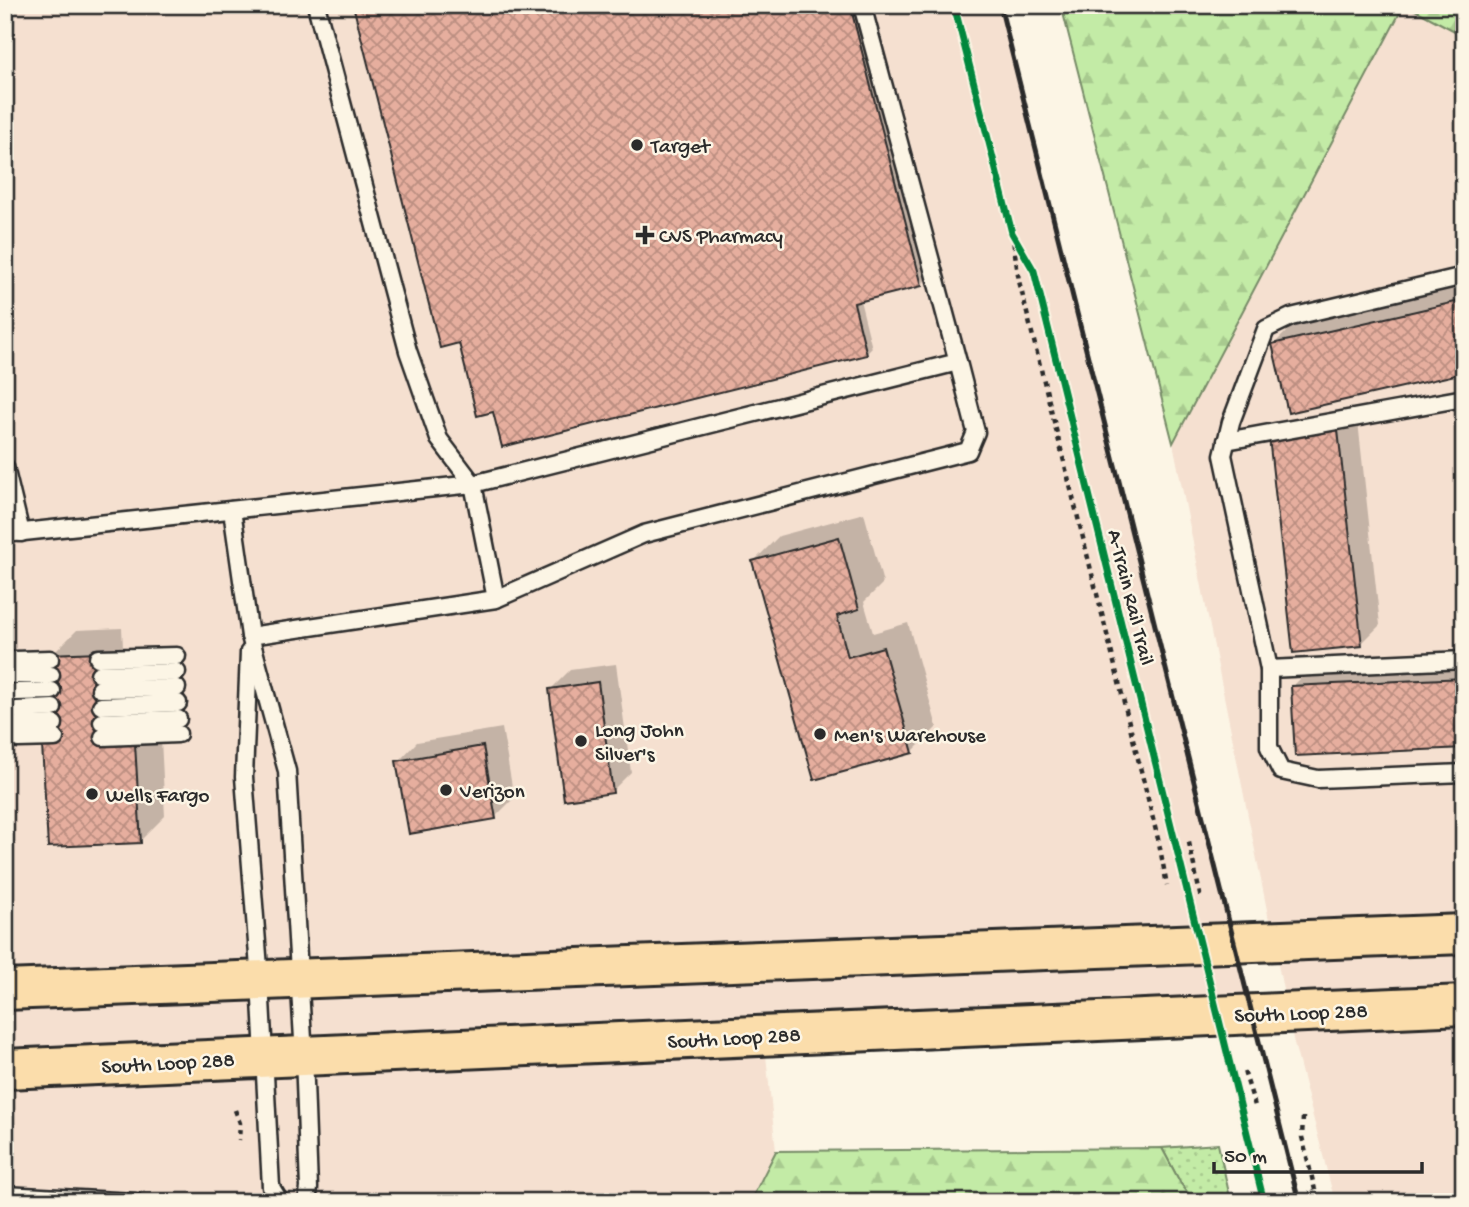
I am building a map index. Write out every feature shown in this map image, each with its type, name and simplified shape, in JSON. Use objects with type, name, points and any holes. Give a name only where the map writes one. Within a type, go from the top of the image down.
[{"type":"highway","points":[[5,990],[1464,934]]},
{"type":"highway","name":"South Loop 288","points":[[5,1069],[1464,1005]]},
{"type":"lane","points":[[316,5],[408,351],[439,439],[473,484],[496,599]]},
{"type":"lane","points":[[250,636],[496,599],[644,534],[968,451],[976,432],[862,5]]},
{"type":"lane","points":[[1464,276],[1291,317],[1266,329],[1231,422],[1223,455],[1269,669],[1269,747],[1281,771],[1318,779],[1464,773]]},
{"type":"lane","points":[[5,467],[13,533],[473,484],[958,362]]},
{"type":"lane","points":[[1226,441],[1464,398]]},
{"type":"lane","points":[[232,510],[250,636],[287,771],[304,1056],[309,1188],[307,1202]]},
{"type":"lane","points":[[250,636],[244,777],[260,981],[271,1187],[280,1202]]},
{"type":"lane","points":[[1269,669],[1464,660]]},
{"type":"lane","points":[[15,676],[51,675],[15,676]]},
{"type":"lane","points":[[100,698],[177,695]]},
{"type":"lane","points":[[100,698],[177,695]]},
{"type":"lane","points":[[100,698],[177,695]]},
{"type":"lane","points":[[18,724],[54,723],[18,724]]},
{"type":"lane","points":[[5,1195],[135,1202]]},
{"type":"path","points":[[1008,220],[1019,281],[1159,843],[1167,885]]},
{"type":"path","points":[[1012,233],[1023,252]]},
{"type":"path","points":[[1188,838],[1200,894],[1188,897]]},
{"type":"path","points":[[1185,883],[1191,910]]},
{"type":"path","points":[[1229,1064],[1236,1090]]},
{"type":"path","points":[[1233,1077],[1245,1074],[1256,1109]]},
{"type":"path","points":[[235,1110],[240,1124],[239,1140]]},
{"type":"path","points":[[1303,1117],[1302,1137],[1318,1202]]},
{"type":"shaded area","points":[[5,5],[1000,5],[1133,541],[1237,942],[1252,1014],[764,1036],[776,1151],[750,1202],[5,1202]]},
{"type":"shaded area","points":[[1404,5],[1464,36],[1464,1202],[1335,1202],[1293,1039],[1173,443]]},
{"type":"green space","points":[[1061,5],[1404,5],[1173,443]]},
{"type":"green space","points":[[1406,5],[1464,5],[1464,36]]},
{"type":"green space","points":[[1218,1144],[1231,1202],[1195,1202],[1181,1184],[1162,1148]]},
{"type":"green space","points":[[1162,1148],[1181,1184],[1195,1202],[750,1202],[776,1151]]},
{"type":"building","name":"Target","points":[[353,5],[850,5],[922,286],[854,303],[867,355],[502,447],[493,412],[477,416],[459,343],[440,348]]},
{"type":"building","points":[[1464,300],[1464,373],[1288,413],[1272,344]]},
{"type":"building","points":[[1338,430],[1362,646],[1293,653],[1269,437]]},
{"type":"building","points":[[839,537],[859,609],[837,616],[848,657],[883,647],[913,753],[814,780],[752,561]]},
{"type":"building","name":"Wells Fargo","points":[[98,652],[103,746],[135,744],[141,843],[48,847],[42,745],[55,745],[50,654]]},
{"type":"building","points":[[1464,678],[1464,748],[1295,756],[1291,686]]},
{"type":"building","name":"Long John Silver's","points":[[598,682],[613,793],[564,800],[549,689]]},
{"type":"building","name":"Verizon","points":[[483,746],[496,819],[409,834],[396,761]]},
{"type":"railway","points":[[1000,5],[1299,1202]]},
{"type":"cycle path","name":"A-Train Rail Trail","points":[[954,5],[1012,233],[1034,271],[1264,1202]]},
{"type":"place","name":"Target","points":[[637,145]]},
{"type":"place","name":"CVS Pharmacy","points":[[645,235]]},
{"type":"place","name":"Men's Warehouse","points":[[820,734]]},
{"type":"place","name":"Long John Silver's","points":[[581,741]]},
{"type":"place","name":"Verizon","points":[[446,790]]},
{"type":"place","name":"Wells Fargo","points":[[92,794]]}]
